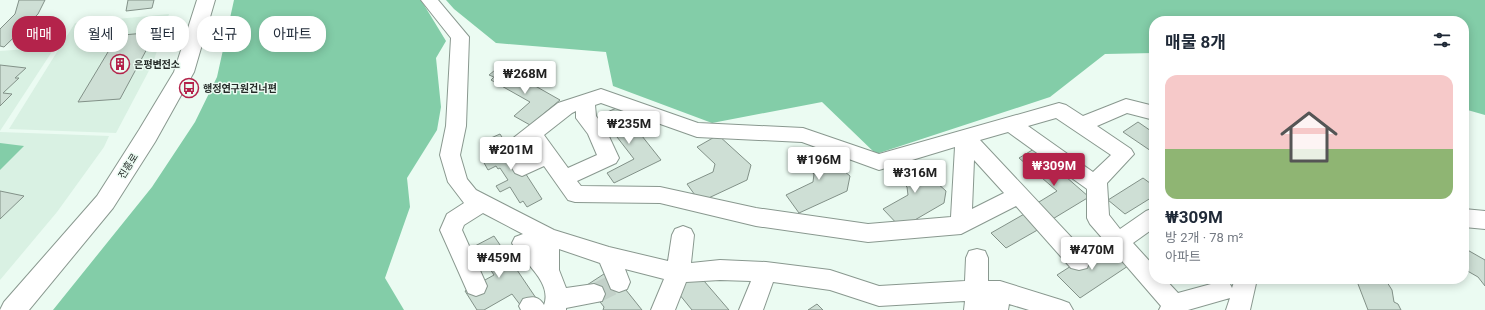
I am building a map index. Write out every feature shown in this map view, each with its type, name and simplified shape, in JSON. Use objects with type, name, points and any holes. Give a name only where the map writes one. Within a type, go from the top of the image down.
[{"type":"main road","name":"진흥로","points":[[13,310],[105,202],[148,136],[184,72],[206,0]]},
{"type":"street","points":[[429,0],[460,37],[456,126],[450,155],[458,182],[469,196],[548,237],[609,256],[678,273],[720,270],[766,272],[830,280],[880,303],[976,300],[998,301],[1061,310]]},
{"type":"street","points":[[1019,195],[962,224],[868,233],[756,217],[660,195],[575,194],[547,156],[526,138],[561,106],[601,96],[697,130],[803,135],[879,162],[1059,110],[1124,154],[1096,181],[1098,218],[1149,278]]},
{"type":"street","points":[[564,178],[582,161],[609,158],[596,130],[586,118],[586,100]]},
{"type":"street","points":[[1081,125],[1126,106],[1149,112]]},
{"type":"street","points":[[1011,124],[1096,185]]},
{"type":"street","points":[[965,137],[1079,261]]},
{"type":"street","points":[[962,224],[965,137]]},
{"type":"street","points":[[522,168],[547,156]]},
{"type":"street","points":[[476,286],[451,230],[455,220],[482,203]]},
{"type":"street","points":[[1469,218],[1485,220]]},
{"type":"street","points":[[1119,241],[1149,220]]},
{"type":"street","points":[[663,310],[678,273],[683,235]]},
{"type":"street","points":[[548,237],[548,270],[556,305],[594,294]]},
{"type":"street","points":[[523,243],[548,270]]},
{"type":"street","points":[[609,256],[619,282]]},
{"type":"street","points":[[976,300],[977,258]]},
{"type":"street","points":[[751,310],[766,272]]},
{"type":"street","points":[[1154,284],[1172,307],[1222,291]]},
{"type":"street","points":[[1238,310],[1245,284]]},
{"type":"shaded area","points":[[169,14],[168,16],[148,16]]},
{"type":"shaded area","points":[[136,17],[136,52],[157,52],[153,63],[116,133],[9,129],[57,52],[66,52],[66,37],[74,25],[74,52],[128,52],[128,18]]},
{"type":"shaded area","points":[[0,51],[52,52],[0,131]]},
{"type":"shaded area","points":[[0,132],[109,136],[104,147],[57,212],[0,280]]},
{"type":"green space","points":[[234,0],[421,0],[446,41],[436,58],[441,107],[437,130],[407,178],[410,207],[385,278],[404,310],[53,310],[152,187],[195,122],[217,77],[223,52],[251,52],[251,16],[230,16]]},
{"type":"green space","points":[[446,0],[1485,0],[1485,115],[1469,110],[1469,16],[1149,16],[1149,53],[1105,54],[1050,97],[876,154],[822,102],[712,123],[613,86],[606,52],[496,43],[454,9]]},
{"type":"green space","points":[[0,143],[24,146],[0,170]]},
{"type":"building","points":[[19,0],[45,0],[36,16],[13,16]]},
{"type":"building","points":[[128,0],[154,0],[152,8],[126,11]]},
{"type":"building","points":[[12,17],[12,39],[4,47],[0,46],[0,29]]},
{"type":"building","name":"은평변전소","points":[[136,34],[136,52],[145,52],[120,99],[78,102],[108,52],[128,52],[128,35]]},
{"type":"building","points":[[0,65],[26,68],[15,78],[19,78],[3,93],[12,94],[0,106]]},
{"type":"building","points":[[500,66],[560,100],[530,125],[514,116],[530,102],[491,80],[494,77],[489,75]]},
{"type":"building","points":[[619,107],[661,160],[614,183],[607,173],[634,159],[600,115]]},
{"type":"building","points":[[1138,122],[1149,130],[1149,150],[1123,132]]},
{"type":"building","points":[[500,134],[542,199],[527,207],[523,201],[520,203],[510,187],[500,192],[496,186],[508,180],[500,168],[498,169],[496,166],[488,170],[483,161],[493,156],[484,141]]},
{"type":"building","points":[[718,135],[751,165],[747,180],[700,202],[687,184],[713,172],[715,164],[697,147]]},
{"type":"building","points":[[814,146],[850,176],[847,191],[799,213],[786,195],[813,182],[814,174],[796,158]]},
{"type":"building","points":[[1034,149],[1089,197],[1051,220],[1034,205],[1057,191],[1019,158]]},
{"type":"building","points":[[908,157],[946,191],[944,203],[901,228],[883,209],[908,195],[907,187],[889,169]]},
{"type":"building","points":[[1143,178],[1149,182],[1149,199],[1125,214],[1108,200]]},
{"type":"building","points":[[0,191],[24,196],[0,219]]},
{"type":"building","points":[[1026,213],[1041,228],[1006,248],[991,233]]},
{"type":"building","points":[[494,236],[538,301],[524,310],[512,294],[484,310],[477,310],[465,291],[494,275],[488,266],[484,268],[473,252],[477,250],[475,246]]},
{"type":"building","points":[[1104,245],[1128,266],[1080,298],[1057,275]]},
{"type":"building","points":[[1469,251],[1485,260],[1485,286],[1478,277],[1469,272]]},
{"type":"building","points":[[610,270],[642,310],[603,310],[604,307],[587,285]]},
{"type":"building","points":[[698,274],[729,310],[692,310],[675,289]]},
{"type":"building","points":[[1358,284],[1388,284],[1392,290],[1394,302],[1398,304],[1401,310],[1368,310]]},
{"type":"building","points":[[817,304],[823,310],[808,310]]},
{"type":"tunnel","points":[[594,294],[619,282]]},
{"type":"place","name":"은평변전소","points":[[120,64]]},
{"type":"place","name":"행정연구원건너편","points":[[189,88]]}]
